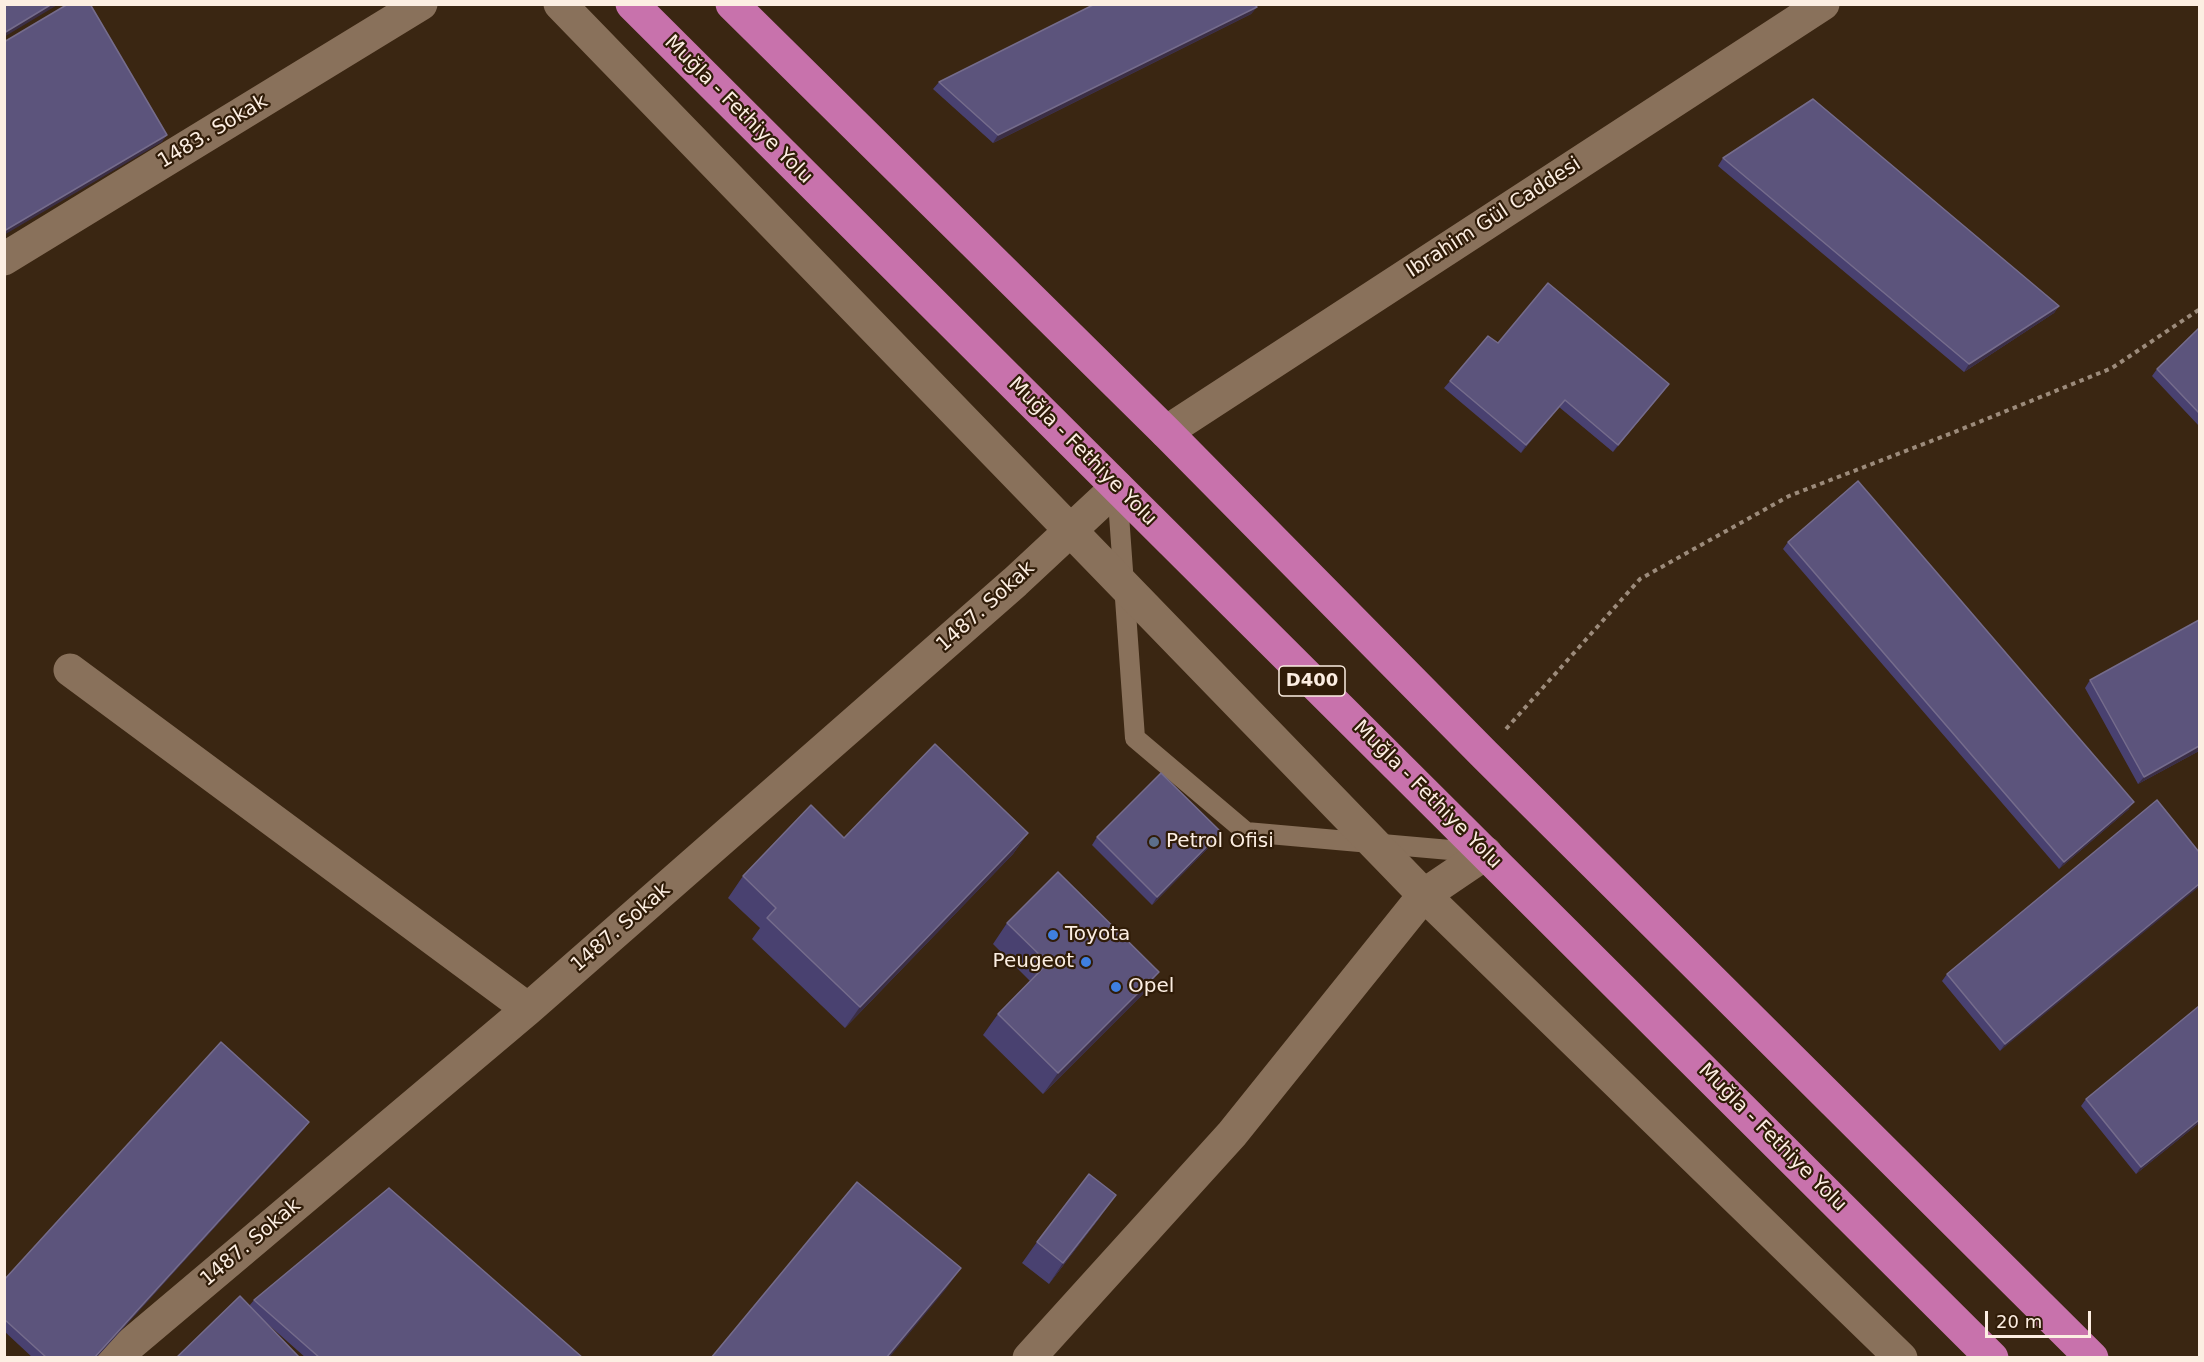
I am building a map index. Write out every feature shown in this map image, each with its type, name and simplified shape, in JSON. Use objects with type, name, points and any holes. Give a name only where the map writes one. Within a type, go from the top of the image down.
[{"type":"highway","name":"Muğla - Fethiye Yolu","points":[[632,4],[1992,1358]]},
{"type":"highway","points":[[732,4],[1166,432],[1484,754],[2092,1358]]},
{"type":"street","name":"1483. Sokak","points":[[4,259],[421,4]]},
{"type":"street","points":[[560,4],[1424,895],[1900,1358]]},
{"type":"street","name":"Ibrahim Gül Caddesi","points":[[1166,432],[1823,4]]},
{"type":"street","name":"1487. Sokak","points":[[114,1358],[528,1009],[1005,590],[1117,487]]},
{"type":"street","points":[[70,670],[528,1009]]},
{"type":"street","points":[[1029,1358],[1232,1134],[1424,895],[1486,853]]},
{"type":"lane","points":[[1117,487],[1135,738],[1246,832],[1486,853]]},
{"type":"path","points":[[1484,754],[1640,579],[1789,496],[2112,368],[2199,309]]},
{"type":"building","points":[[4,4],[52,4],[4,33]]},
{"type":"building","points":[[68,4],[90,4],[167,135],[4,231],[4,42]]},
{"type":"building","points":[[1095,4],[1254,4],[1257,7],[998,135],[939,82]]},
{"type":"building","points":[[1813,99],[2059,306],[1969,364],[1723,158]]},
{"type":"building","points":[[1548,283],[1669,384],[1618,445],[1565,400],[1526,445],[1450,381],[1488,336],[1498,343]]},
{"type":"building","points":[[2199,328],[2199,413],[2157,369]]},
{"type":"building","points":[[1858,481],[2134,802],[2064,862],[1788,542]]},
{"type":"building","points":[[2199,620],[2199,746],[2144,777],[2090,680]]},
{"type":"building","points":[[935,744],[1028,833],[860,1007],[767,918],[776,908],[743,876],[811,805],[844,838]]},
{"type":"building","points":[[1161,773],[1221,832],[1157,897],[1097,837]]},
{"type":"building","points":[[2157,800],[2199,852],[2199,884],[2005,1044],[1947,974]]},
{"type":"building","points":[[1058,872],[1159,972],[1058,1073],[998,1014],[1048,963],[1007,923]]},
{"type":"building","points":[[2199,1006],[2199,1120],[2141,1167],[2086,1099]]},
{"type":"building","points":[[221,1042],[309,1122],[94,1358],[47,1358],[4,1319],[4,1280]]},
{"type":"building","points":[[1089,1174],[1116,1195],[1063,1263],[1037,1242]]},
{"type":"building","points":[[857,1182],[961,1268],[886,1358],[711,1358]]},
{"type":"building","points":[[389,1188],[583,1358],[320,1358],[254,1300]]},
{"type":"building","points":[[240,1296],[300,1358],[176,1358]]},
{"type":"place","name":"Petrol Ofisi","points":[[1154,842]]},
{"type":"place","name":"Toyota","points":[[1053,935]]},
{"type":"place","name":"Peugeot","points":[[1086,962]]},
{"type":"place","name":"Opel","points":[[1116,987]]}]
